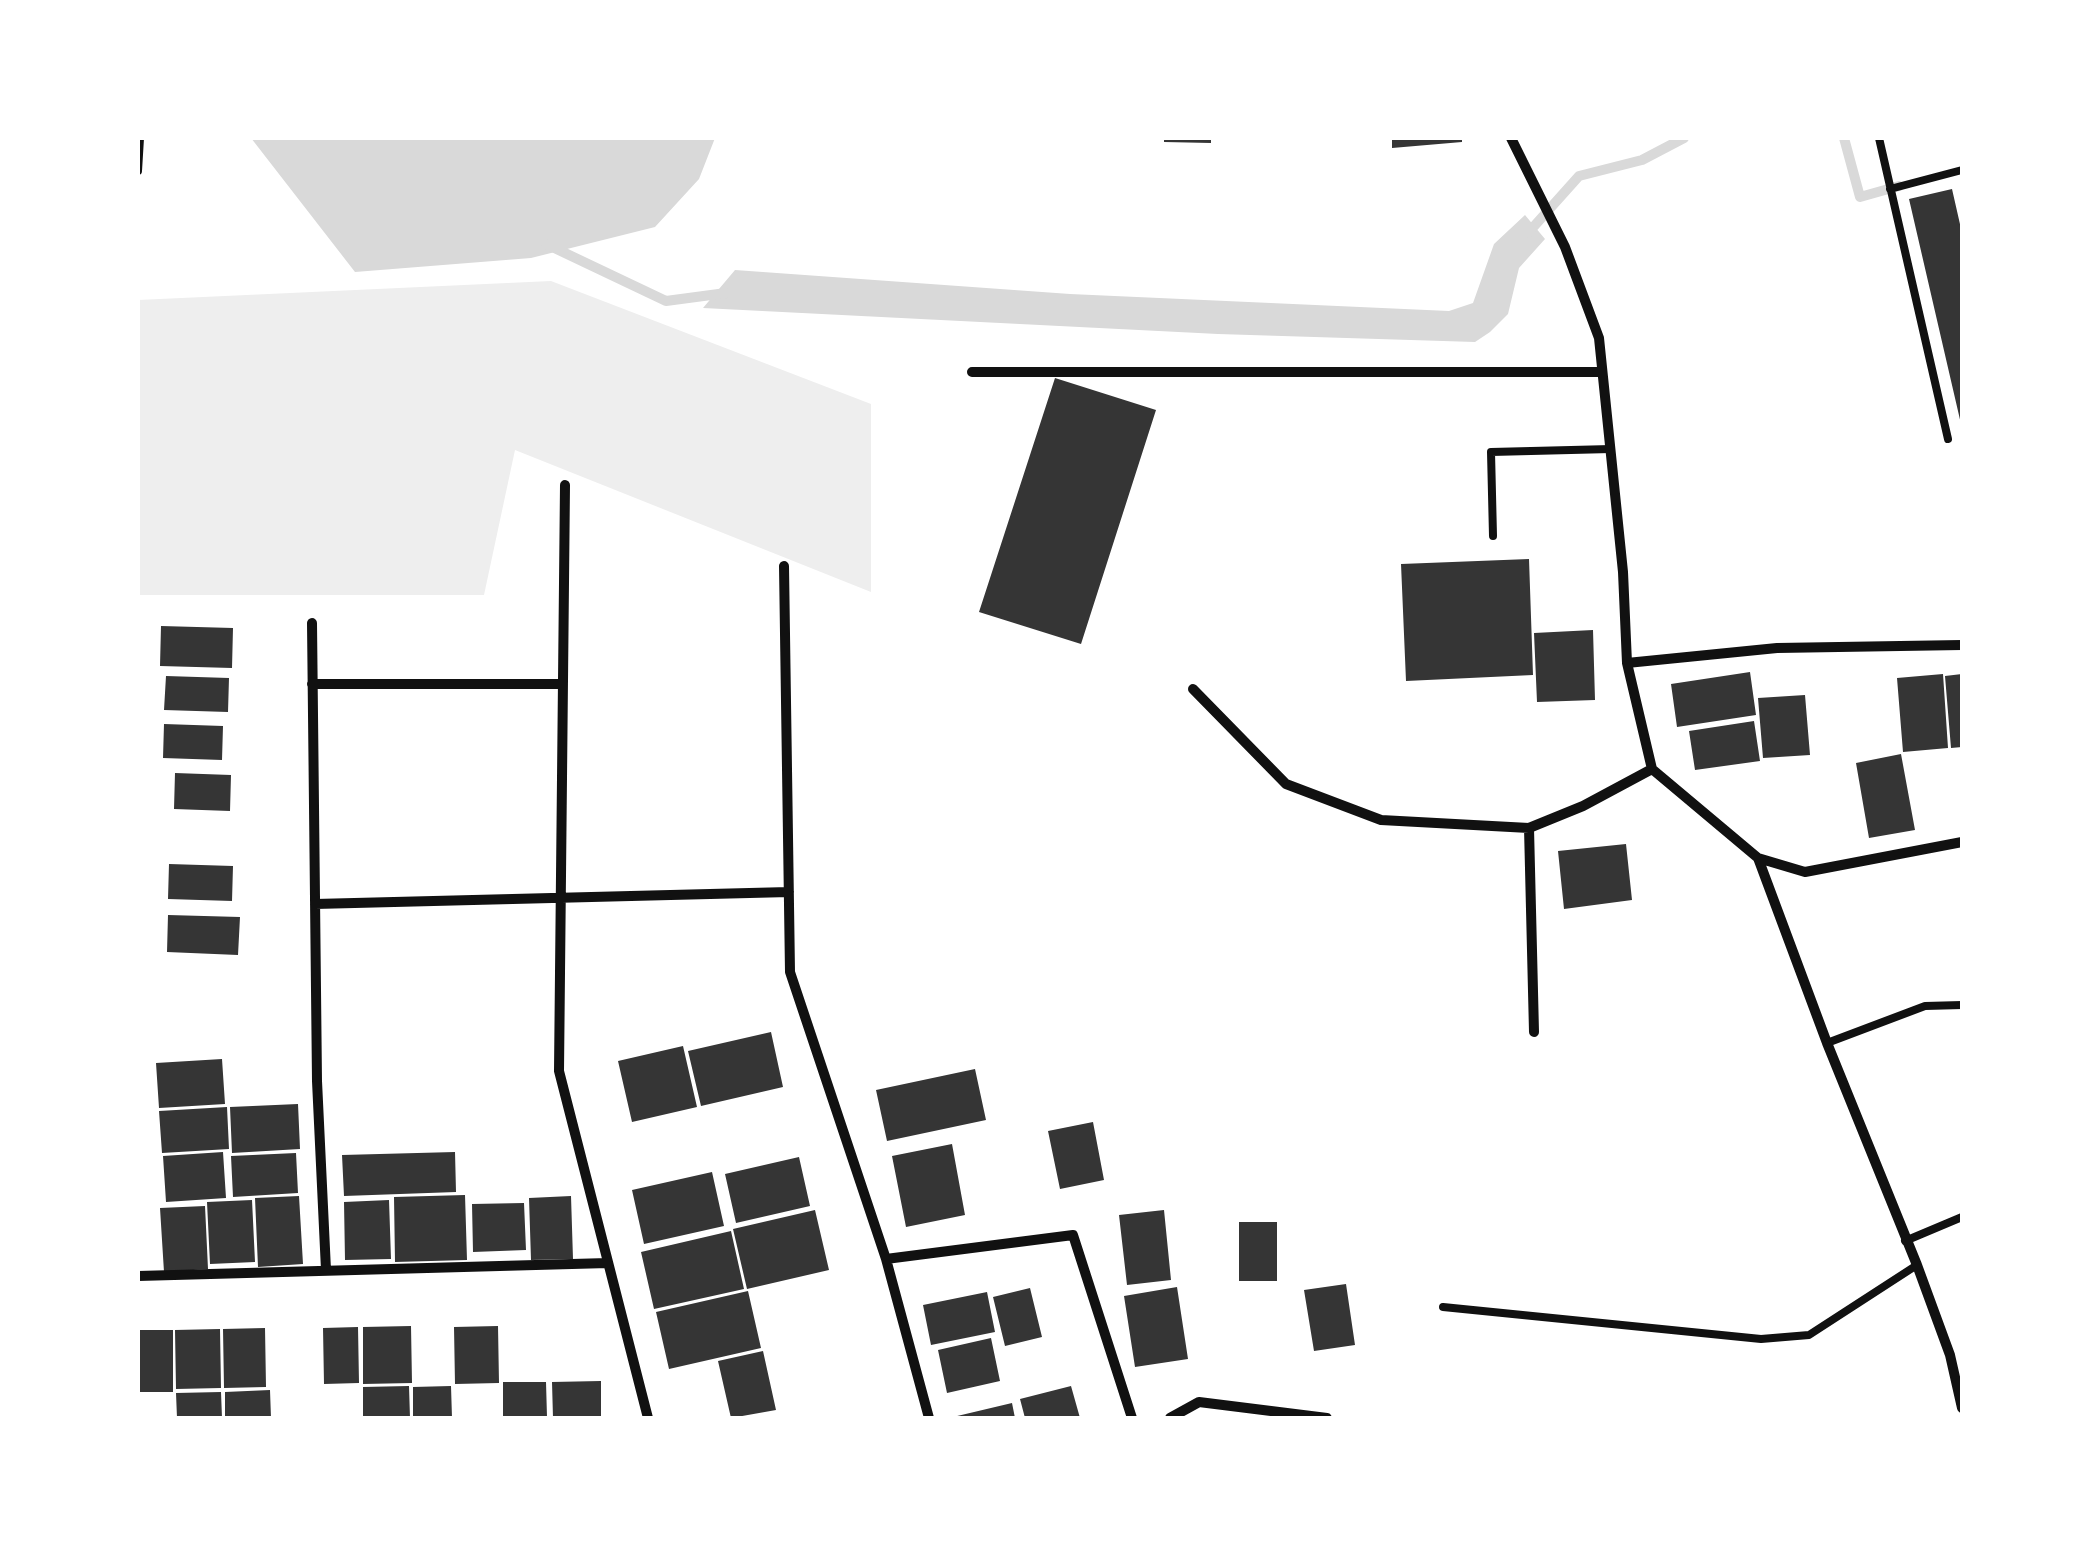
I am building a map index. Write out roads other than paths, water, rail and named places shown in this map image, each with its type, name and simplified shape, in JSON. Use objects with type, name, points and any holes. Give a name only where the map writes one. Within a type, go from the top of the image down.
[{"type":"street","points":[[1511,138],[1554,222],[1598,338],[1623,572],[1627,663],[1652,769],[1758,858],[1804,872],[1962,842]]},
{"type":"street","points":[[972,372],[1600,372]]},
{"type":"street","points":[[565,485],[559,1070],[648,1418]]},
{"type":"street","points":[[784,566],[790,972],[886,1260],[929,1418]]},
{"type":"street","points":[[312,623],[316,1081],[326,1270]]},
{"type":"street","points":[[1627,663],[1777,648],[1962,646]]},
{"type":"street","points":[[312,684],[563,684]]},
{"type":"street","points":[[1194,688],[1286,784],[1382,820],[1529,828],[1583,806],[1652,769]]},
{"type":"street","points":[[1529,828],[1534,1032]]},
{"type":"street","points":[[1758,858],[1918,1265],[1950,1355],[1962,1408]]},
{"type":"street","points":[[315,904],[789,892]]},
{"type":"street","points":[[886,1260],[1074,1235],[1132,1418]]},
{"type":"street","points":[[138,1276],[608,1263]]},
{"type":"street","points":[[1170,1418],[1199,1402],[1327,1418]]},
{"type":"lane","points":[[138,172],[140,138]]},
{"type":"lane","points":[[1879,138],[1948,439]]},
{"type":"lane","points":[[1890,189],[1962,170]]},
{"type":"lane","points":[[1493,536],[1491,452],[1611,449]]},
{"type":"lane","points":[[1828,1043],[1925,1006],[1962,1005]]},
{"type":"lane","points":[[1906,1240],[1962,1217]]},
{"type":"lane","points":[[1443,1306],[1761,1339],[1809,1335],[1918,1265]]},
{"type":"waterway","points":[[1528,233],[1579,176],[1642,160],[1684,138]]},
{"type":"waterway","points":[[1844,138],[1860,197],[1899,186]]},
{"type":"waterway","points":[[546,244],[666,301],[726,293]]}]
